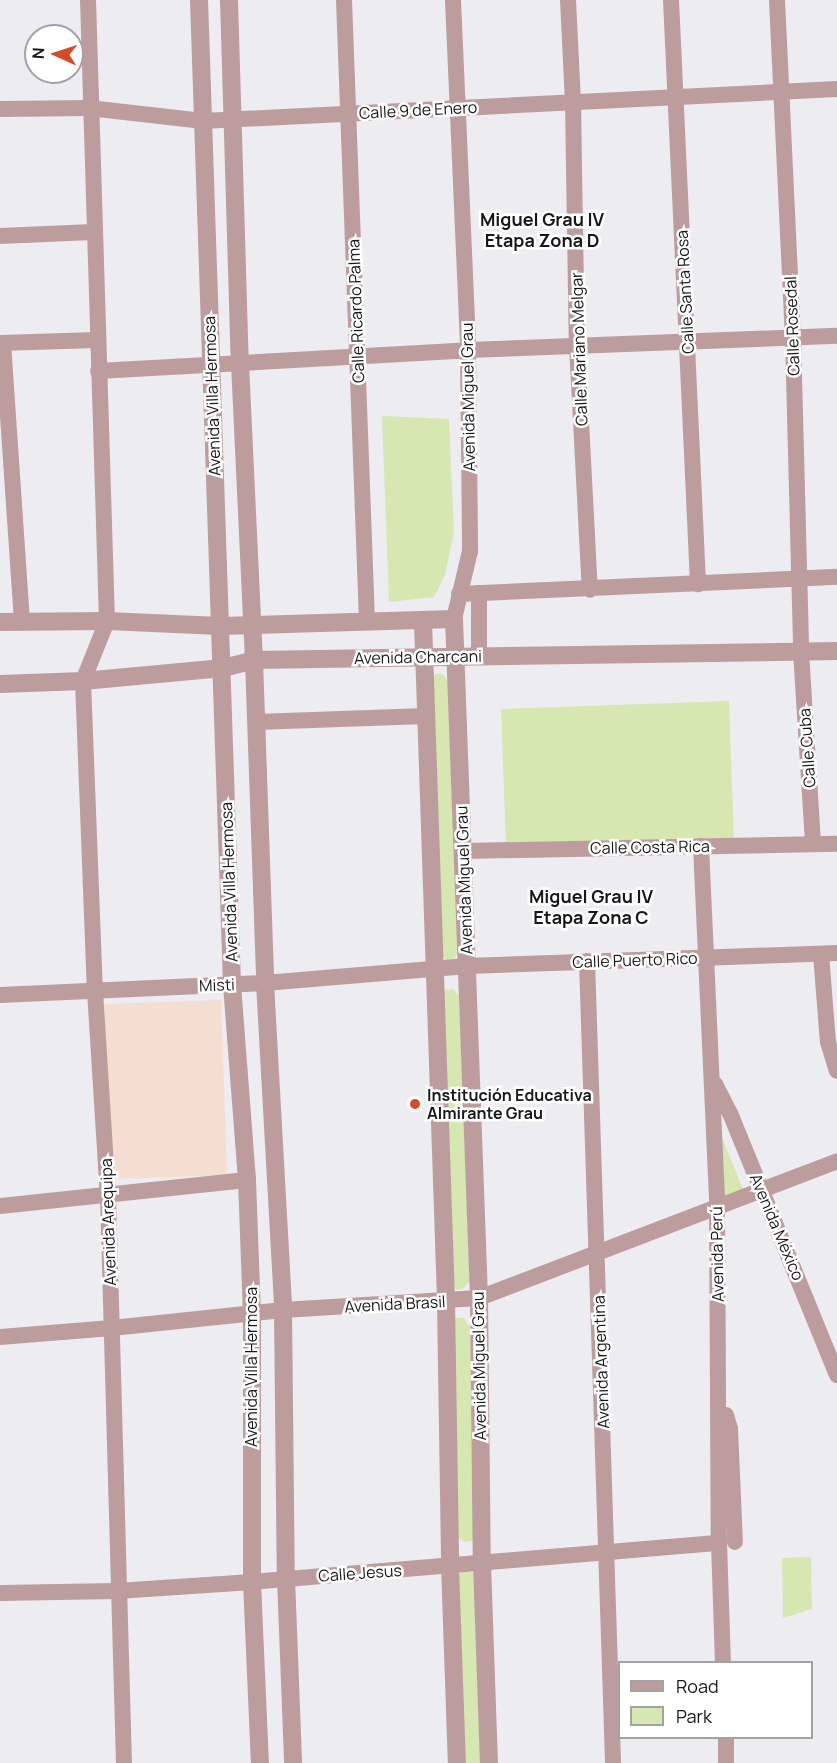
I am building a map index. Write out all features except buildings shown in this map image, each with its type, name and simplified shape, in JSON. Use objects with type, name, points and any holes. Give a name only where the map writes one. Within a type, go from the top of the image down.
[{"type":"street","points":[[83,681],[106,621],[89,108],[88,0]]},
{"type":"street","name":"Avenida Villa Hermosa","points":[[199,0],[232,985],[247,1180],[252,1314],[252,1582],[260,1763]]},
{"type":"street","name":"Avenida Villa Hermosa","points":[[230,0],[240,364],[254,660],[265,984],[283,1310],[286,1578],[293,1763]]},
{"type":"street","name":"Calle Ricardo Palma","points":[[344,0],[367,622]]},
{"type":"street","name":"Avenida Miguel Grau","points":[[453,0],[468,350],[470,551],[454,619],[478,1298],[482,1564],[489,1763]]},
{"type":"street","name":"Calle Mariano Melgar","points":[[568,0],[573,102],[577,345],[590,590]]},
{"type":"street","name":"Calle Santa Rosa","points":[[671,0],[698,584]]},
{"type":"street","name":"Calle Rosedal","points":[[777,0],[793,338],[801,652]]},
{"type":"street","name":"Calle 9 de Enero","points":[[0,109],[89,108],[203,121],[837,89]]},
{"type":"street","points":[[0,236],[93,232]]},
{"type":"street","points":[[98,370],[211,366],[468,350],[837,336]]},
{"type":"street","points":[[22,621],[2,343],[97,340]]},
{"type":"street","points":[[459,594],[590,590],[837,577]]},
{"type":"street","points":[[479,593],[479,656]]},
{"type":"street","points":[[0,622],[106,621],[252,626],[454,619]]},
{"type":"street","name":"Avenida Miguel Grau","points":[[423,621],[446,1302],[450,1566],[457,1763]]},
{"type":"street","name":"Avenida Charcani","points":[[0,684],[83,681],[223,668],[254,660],[837,651]]},
{"type":"street","name":"Calle Cuba","points":[[801,652],[813,844]]},
{"type":"street","name":"Avenida Arequipa","points":[[83,681],[95,991],[108,1196],[117,1591],[124,1763]]},
{"type":"street","points":[[256,722],[426,716]]},
{"type":"street","name":"Calle Costa Rica","points":[[463,851],[837,844]]},
{"type":"street","name":"Avenida Perú","points":[[701,846],[717,1205],[718,1390],[730,1429],[727,1543]]},
{"type":"street","points":[[829,953],[832,1041],[837,1071]]},
{"type":"street","name":"Calle Puerto Rico","points":[[433,968],[829,953]]},
{"type":"street","name":"Avenida Argentina","points":[[587,962],[608,1551],[613,1763]]},
{"type":"street","name":"Misti","points":[[0,995],[265,984],[433,968]]},
{"type":"street","name":"Avenida México","points":[[713,1081],[730,1113],[837,1375]]},
{"type":"street","name":"Avenida Brasil","points":[[0,1337],[283,1310],[446,1302],[478,1298],[837,1161]]},
{"type":"street","points":[[0,1206],[247,1180]]},
{"type":"street","points":[[723,1661],[727,1543]]},
{"type":"street","name":"Calle Jesus","points":[[0,1593],[117,1591],[252,1582],[727,1543]]},
{"type":"street","points":[[726,1739],[726,1763]]},
{"type":"shaded area","points":[[221,1000],[227,1175],[110,1179],[104,1004]]},
{"type":"green space","points":[[382,416],[449,419],[454,532],[445,575],[434,597],[389,602]]},
{"type":"green space","points":[[435,674],[443,674],[448,682],[459,951],[454,959],[446,960],[439,950],[430,681]]},
{"type":"green space","points":[[729,701],[734,844],[506,852],[501,709]]},
{"type":"green space","points":[[453,989],[459,996],[470,1281],[464,1288],[457,1290],[451,1282],[441,997],[445,990]]},
{"type":"green space","points":[[720,1133],[743,1189],[719,1198]]},
{"type":"green space","points":[[456,1318],[464,1318],[470,1328],[477,1533],[472,1541],[465,1542],[457,1537],[450,1328]]},
{"type":"green space","points":[[811,1557],[812,1609],[783,1618],[782,1558]]},
{"type":"green space","points":[[461,1572],[472,1572],[477,1578],[484,1763],[463,1763],[456,1578]]},
{"type":"place","name":"Institución Educativa Almirante Grau","points":[[415,1104]]},
{"type":"district","name":"Miguel Grau IV Etapa Zona D","points":[[542,230]]},
{"type":"district","name":"Miguel Grau IV Etapa Zona C","points":[[591,907]]}]
